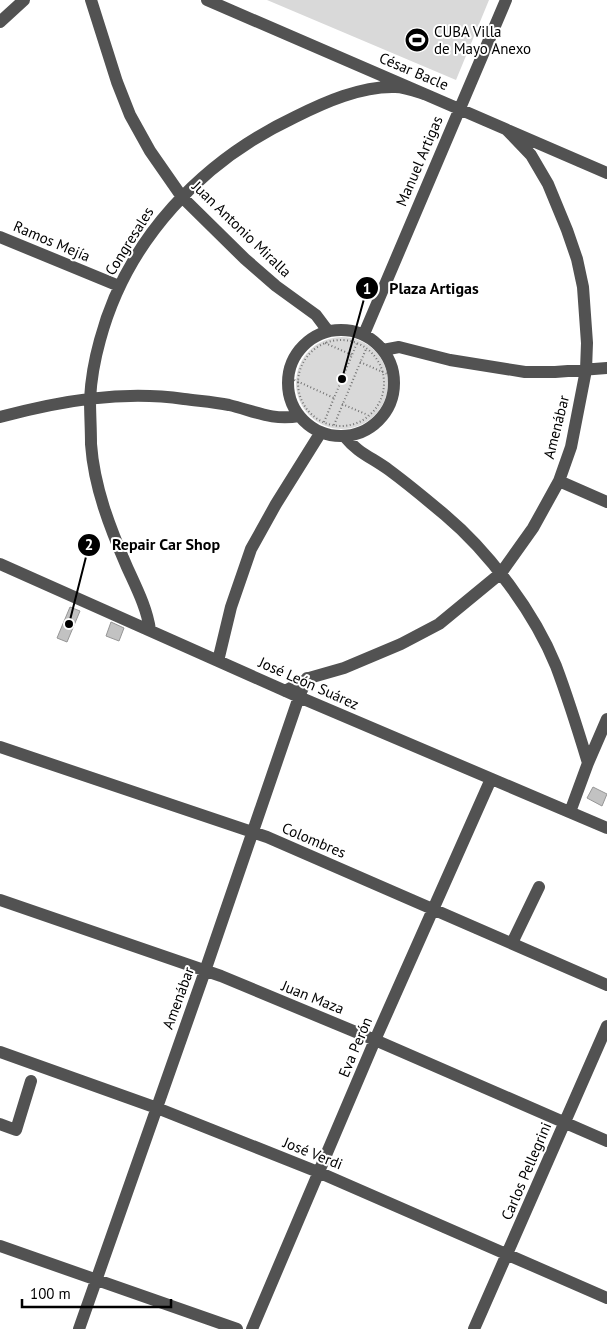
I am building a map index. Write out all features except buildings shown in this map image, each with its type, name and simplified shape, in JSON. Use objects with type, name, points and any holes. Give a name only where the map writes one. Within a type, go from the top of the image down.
[{"type":"street","points":[[0,22],[24,0]]},
{"type":"street","name":"Juan Antonio Miralla","points":[[91,0],[117,82],[130,115],[150,151],[182,197],[245,259],[276,286],[316,315],[327,337]]},
{"type":"street","name":"César Bacle","points":[[208,0],[607,173]]},
{"type":"street","name":"Manuel Artigas","points":[[361,339],[506,0]]},
{"type":"street","name":"Congresales","points":[[150,630],[148,615],[101,499],[94,470],[90,398],[96,357],[106,318],[119,286],[166,213],[202,176],[237,149],[269,129],[341,97],[371,89],[396,86],[424,94]]},
{"type":"street","name":"Amenábar","points":[[285,691],[307,678],[344,668],[401,644],[439,624],[501,573],[534,528],[558,481],[571,447],[586,370],[583,287],[577,259],[548,184],[531,155],[507,130]]},
{"type":"street","name":"Ramos Mejía","points":[[0,237],[119,286]]},
{"type":"street","points":[[347,330],[361,339],[375,341],[391,363],[388,375],[394,391],[390,405],[382,417],[371,427],[358,433],[344,436],[332,435],[322,427],[313,428],[299,416],[292,404],[288,391],[293,380],[292,362],[301,348],[313,337],[327,337],[347,330]]},
{"type":"street","points":[[383,350],[399,348],[450,360],[525,372],[607,368]]},
{"type":"street","points":[[0,417],[29,409],[90,398],[140,396],[181,398],[228,405],[278,418],[299,416]]},
{"type":"street","points":[[218,661],[231,607],[251,549],[322,427]]},
{"type":"street","points":[[344,436],[353,447],[387,469],[458,525],[501,573],[540,631],[555,664],[588,763]]},
{"type":"street","points":[[558,481],[607,502]]},
{"type":"street","name":"José León Suárez","points":[[0,564],[285,691],[607,828]]},
{"type":"street","name":"Amenábar","points":[[79,1329],[307,678]]},
{"type":"street","points":[[570,812],[607,719]]},
{"type":"street","name":"Colombres","points":[[0,747],[252,831],[607,985]]},
{"type":"street","name":"Eva Perón","points":[[252,1329],[375,1040],[491,779]]},
{"type":"street","points":[[512,943],[539,887]]},
{"type":"street","name":"Juan Maza","points":[[0,900],[205,971],[375,1040],[607,1141]]},
{"type":"street","name":"Carlos Pellegrini","points":[[474,1329],[607,1026]]},
{"type":"street","name":"José Verdi","points":[[0,1052],[156,1108],[318,1172],[607,1298]]},
{"type":"street","points":[[0,1124],[16,1130],[31,1081]]},
{"type":"street","points":[[0,1246],[97,1278],[229,1328]]},
{"type":"path","points":[[327,337],[352,341],[361,339]]},
{"type":"path","points":[[327,337],[352,355]]},
{"type":"path","points":[[293,380],[299,373],[304,360],[327,337]]},
{"type":"path","points":[[361,339],[388,375]]},
{"type":"path","points":[[322,427],[352,355],[361,339]]},
{"type":"path","points":[[334,425],[366,348]]},
{"type":"path","points":[[360,362],[388,375]]},
{"type":"path","points":[[322,427],[347,425],[361,420],[372,412],[380,399],[388,375]]},
{"type":"path","points":[[293,380],[334,398]]},
{"type":"path","points":[[293,380],[301,400],[322,427]]},
{"type":"path","points":[[342,404],[368,415]]},
{"type":"shaded area","name":"CUBA Villa de Mayo Anexo","points":[[267,0],[489,0],[456,80]]},
{"type":"shaded area","points":[[342,337],[351,338],[368,345],[380,357],[387,374],[387,392],[380,409],[368,421],[351,428],[342,429],[333,428],[316,421],[304,409],[297,392],[296,383],[297,374],[304,357],[316,345],[333,338]]},
{"type":"place","name":"CUBA Villa de Mayo Anexo","points":[[417,40]]},
{"type":"place","name":"Plaza Artigas","points":[[342,379]]},
{"type":"place","name":"Repair Car Shop","points":[[69,624]]}]
